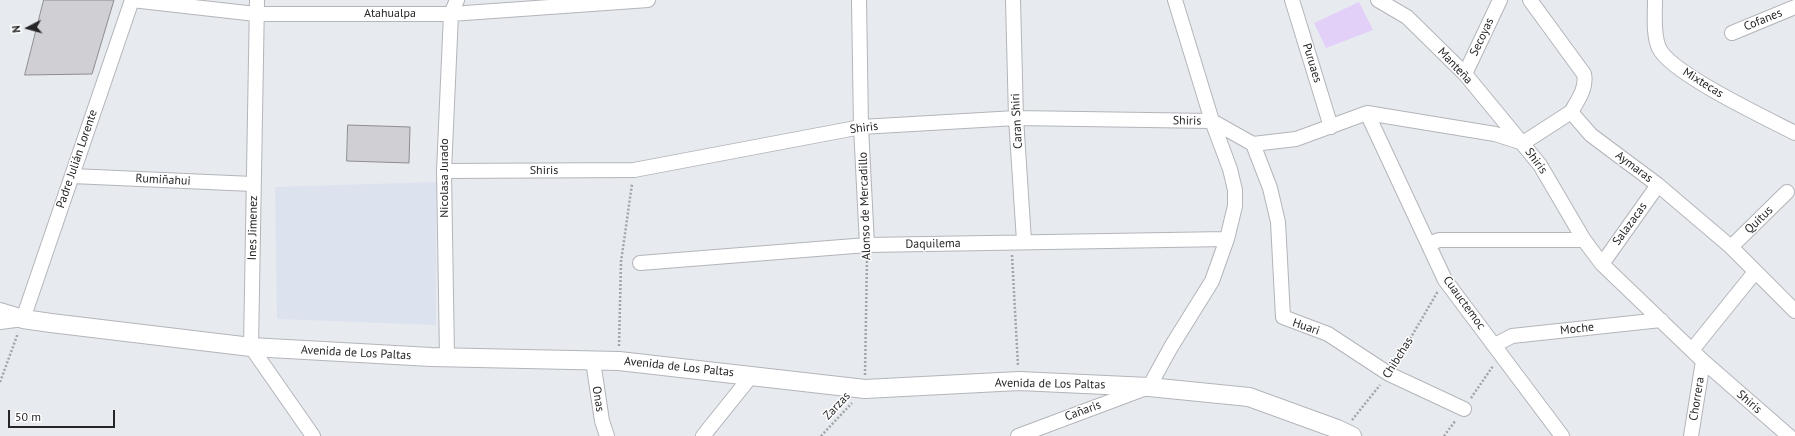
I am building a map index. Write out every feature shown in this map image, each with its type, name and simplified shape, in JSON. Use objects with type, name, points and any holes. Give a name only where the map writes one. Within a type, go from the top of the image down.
[{"type":"main road","name":"Avenida de Los Paltas","points":[[0,312],[23,318],[251,348],[447,357],[619,361],[865,389],[1019,380],[1149,387],[1249,397],[1348,434]]},
{"type":"street","name":"Atahualpa","points":[[132,0],[256,14],[451,14],[648,0]]},
{"type":"street","name":"Padre Julián Lorente","points":[[23,318],[132,0]]},
{"type":"street","name":"Ines Jimenez","points":[[251,348],[257,0]]},
{"type":"street","name":"Nicolasa Jurado","points":[[447,357],[444,171],[451,14],[457,0]]},
{"type":"street","name":"Alonso de Mercadillo","points":[[859,0],[861,127],[867,245]]},
{"type":"street","name":"Caran Shiri","points":[[1013,0],[1017,242]]},
{"type":"street","points":[[1149,387],[1171,347],[1212,281],[1227,239],[1235,206],[1235,190],[1230,169],[1212,121],[1175,0]]},
{"type":"street","name":"Puruaes","points":[[1292,0],[1331,127]]},
{"type":"street","name":"Secoyas","points":[[1465,74],[1500,0]]},
{"type":"street","points":[[1523,143],[1571,112],[1584,88],[1586,81],[1584,74],[1530,0]]},
{"type":"street","name":"Mixtecas","points":[[1655,0],[1655,27],[1659,48],[1669,62],[1726,97],[1795,133]]},
{"type":"street","name":"Manteña","points":[[1387,2],[1407,17],[1465,74],[1523,143]]},
{"type":"street","name":"Cofanes","points":[[1732,33],[1795,7]]},
{"type":"street","name":"Aymaras","points":[[1571,112],[1591,135],[1658,185],[1731,247],[1755,272],[1794,308]]},
{"type":"street","name":"Shiris","points":[[1367,113],[1495,134],[1523,143],[1540,165],[1584,240],[1602,264],[1703,361],[1788,436]]},
{"type":"street","points":[[1253,144],[1296,139],[1367,113]]},
{"type":"street","name":"Cuauctemoc","points":[[1367,113],[1445,280],[1562,436]]},
{"type":"street","name":"Shiris","points":[[444,171],[634,170],[861,127],[1016,118],[1212,121],[1253,144]]},
{"type":"street","name":"Huari","points":[[1253,144],[1270,188],[1278,222],[1283,317],[1333,337],[1389,374],[1464,409]]},
{"type":"street","name":"Rumiñahui","points":[[72,176],[253,184]]},
{"type":"street","name":"Salazacas","points":[[1602,264],[1658,185]]},
{"type":"street","name":"Quitus","points":[[1731,247],[1787,192]]},
{"type":"street","name":"Daquilema","points":[[640,263],[867,245],[1227,239]]},
{"type":"street","points":[[1429,244],[1439,240],[1584,240]]},
{"type":"street","points":[[1692,350],[1755,272]]},
{"type":"street","points":[[0,322],[23,318]]},
{"type":"street","name":"Moche","points":[[1498,349],[1512,336],[1661,320]]},
{"type":"street","points":[[251,348],[313,436]]},
{"type":"street","name":"Onas","points":[[593,361],[602,421],[607,436]]},
{"type":"street","name":"Chorrera","points":[[1691,436],[1703,361]]},
{"type":"street","points":[[703,436],[752,375]]},
{"type":"street","name":"Cañaris","points":[[1018,436],[1149,387]]},
{"type":"path","points":[[619,361],[621,262],[634,170]]},
{"type":"path","points":[[1017,242],[1019,380]]},
{"type":"path","name":"Alonso de Mercadillo","points":[[865,389],[867,245]]},
{"type":"path","name":"Chibchas","points":[[1348,434],[1389,374],[1445,280]]},
{"type":"path","points":[[0,382],[23,318]]},
{"type":"path","points":[[1444,436],[1464,409],[1498,349]]},
{"type":"path","name":"Zarzas","points":[[821,436],[865,389]]},
{"type":"shaded area","points":[[1359,2],[1373,30],[1326,48],[1314,23]]},
{"type":"shaded area","points":[[436,182],[436,325],[277,319],[275,187]]},
{"type":"building","points":[[44,0],[114,0],[92,74],[25,75]]},
{"type":"building","points":[[348,125],[410,127],[409,163],[347,161]]}]
